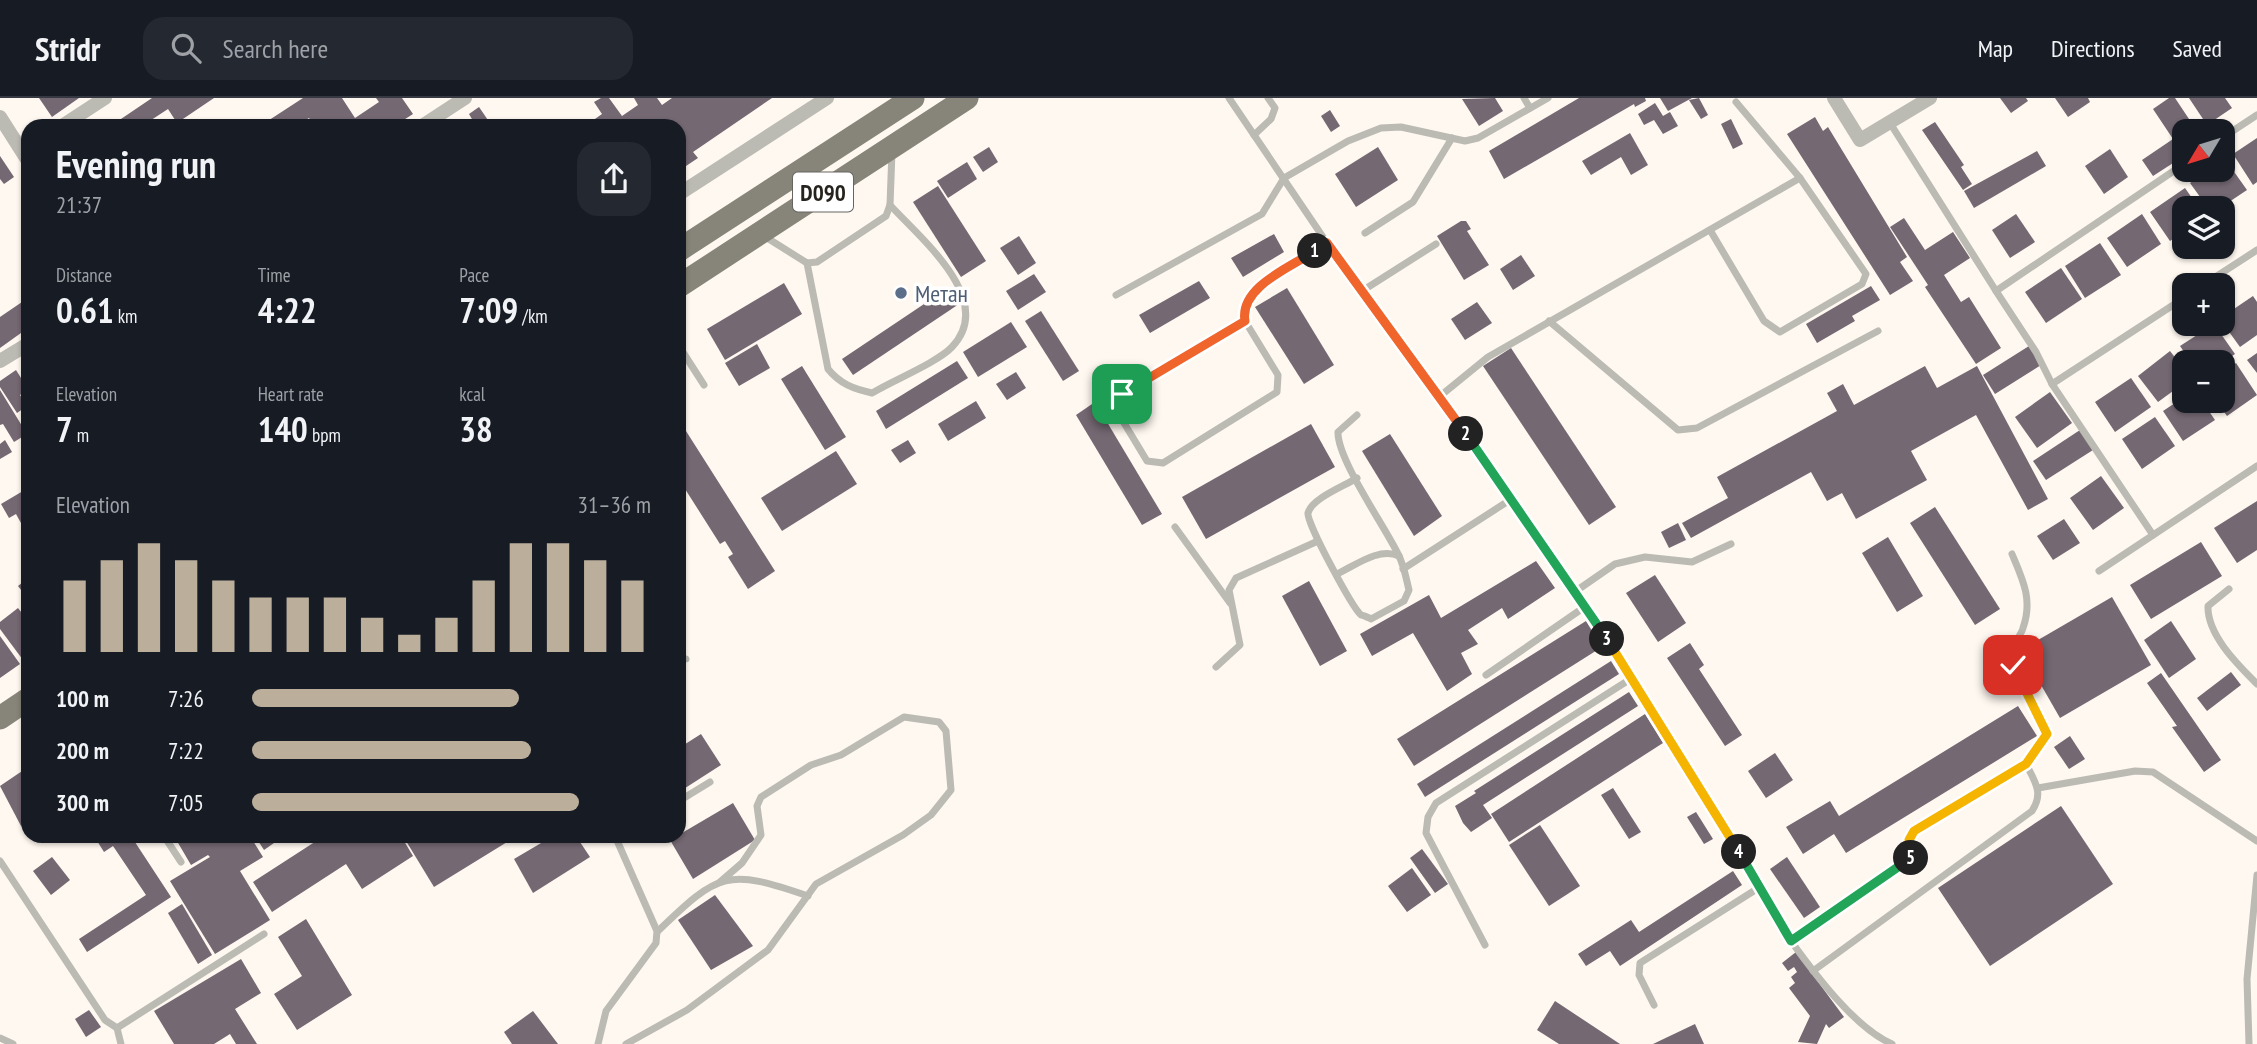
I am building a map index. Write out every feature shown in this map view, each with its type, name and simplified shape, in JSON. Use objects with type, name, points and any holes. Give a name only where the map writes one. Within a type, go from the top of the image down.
[{"type":"main road","name":"D090","points":[[686,245],[913,98]]},
{"type":"main road","name":"D090","points":[[686,281],[967,98]]},
{"type":"main road","points":[[0,719],[21,704]]},
{"type":"street","points":[[73,119],[105,98]]},
{"type":"street","points":[[433,119],[465,98]]},
{"type":"street","points":[[686,189],[827,98]]},
{"type":"street","points":[[1834,98],[1860,140],[1930,98]]},
{"type":"street","points":[[0,117],[21,147]]},
{"type":"street","points":[[0,361],[21,348]]},
{"type":"lane","points":[[1229,98],[1327,243],[1513,498],[1576,591],[1632,678],[1791,941],[1813,971],[1873,1032],[1892,1044]]},
{"type":"lane","points":[[1254,135],[1271,118],[1275,107],[1268,98]]},
{"type":"lane","points":[[1524,98],[1530,108]]},
{"type":"lane","points":[[1116,295],[1262,214],[1284,178],[1348,141],[1381,128],[1401,127],[1465,141],[1478,138],[1548,98]]},
{"type":"lane","points":[[1710,230],[1764,321],[1780,332],[1862,284],[1866,274],[1800,178],[1736,102]]},
{"type":"lane","points":[[2235,129],[2257,115]]},
{"type":"lane","points":[[1891,123],[2036,352],[2052,384],[2153,535]]},
{"type":"lane","points":[[1365,233],[1413,202],[1452,138]]},
{"type":"lane","points":[[760,233],[807,263],[817,262],[886,216],[890,205],[892,147]]},
{"type":"lane","points":[[1996,291],[2172,172]]},
{"type":"lane","points":[[1439,397],[1488,357],[1800,178]]},
{"type":"lane","points":[[807,263],[828,369],[836,379],[853,388],[872,393],[951,348],[965,330],[965,297],[952,274],[890,205]]},
{"type":"lane","points":[[1245,321],[1122,394],[1115,408],[1147,461],[1163,463],[1277,392],[1278,375],[1245,321],[1243,309],[1251,293],[1327,243]]},
{"type":"lane","points":[[1362,292],[1436,244]]},
{"type":"lane","points":[[2222,273],[2257,250]]},
{"type":"lane","points":[[2052,384],[2172,306]]},
{"type":"lane","points":[[1549,321],[1678,430],[1698,428],[1878,331]]},
{"type":"lane","points":[[686,357],[704,385]]},
{"type":"lane","points":[[1357,415],[1338,432],[1338,446],[1357,478],[1400,557],[1409,590],[1404,601],[1371,619],[1361,615],[1310,527],[1308,513],[1314,504],[1357,478]]},
{"type":"lane","points":[[2099,571],[2257,466]]},
{"type":"lane","points":[[1403,569],[1513,498]]},
{"type":"lane","points":[[1175,527],[1233,608]]},
{"type":"lane","points":[[1216,667],[1240,645],[1229,590],[1236,578],[1318,541]]},
{"type":"lane","points":[[1576,591],[1615,564],[1645,557],[1692,562],[1731,544]]},
{"type":"lane","points":[[1337,574],[1380,554],[1389,552],[1400,557]]},
{"type":"lane","points":[[1791,941],[1910,860],[1914,852],[1909,840],[1914,831],[2026,764],[2047,734],[2013,665],[2012,650],[2023,630],[2028,609],[2027,589],[2011,554]]},
{"type":"lane","points":[[2229,589],[2208,606],[2208,618],[2234,661],[2257,684]]},
{"type":"lane","points":[[1486,675],[1586,606]]},
{"type":"lane","points":[[1485,945],[1426,833],[1428,817],[1436,803],[1632,678]]},
{"type":"lane","points":[[626,1044],[687,1010],[768,950],[816,884],[839,868],[903,835],[930,816],[951,790],[946,731],[939,722],[904,717],[841,755],[811,765],[761,796],[757,806],[761,835],[742,863],[720,881],[698,893],[657,931]]},
{"type":"lane","points":[[1813,971],[2032,811],[2039,800],[2038,788],[2026,764]]},
{"type":"lane","points":[[2038,788],[2135,771],[2153,772],[2257,841]]},
{"type":"lane","points":[[686,797],[710,782]]},
{"type":"lane","points":[[169,843],[181,862]]},
{"type":"lane","points":[[598,1044],[606,1011],[656,943],[657,931],[620,843]]},
{"type":"lane","points":[[0,862],[105,1020],[117,1028],[121,1044]]},
{"type":"lane","points":[[2249,1044],[2247,979],[2257,875]]},
{"type":"lane","points":[[720,881],[744,877],[808,896]]},
{"type":"lane","points":[[1654,1005],[1639,975],[1640,963],[1760,887]]},
{"type":"lane","points":[[117,1028],[264,934]]},
{"type":"lane","points":[[0,1038],[13,1044]]},
{"type":"building","points":[[39,98],[79,98],[52,117]]},
{"type":"building","points":[[152,98],[214,98],[183,119],[174,119],[168,109],[153,119],[121,119]]},
{"type":"building","points":[[303,98],[342,98],[355,118],[379,102],[376,98],[402,98],[413,114],[405,119],[271,119]]},
{"type":"building","points":[[609,98],[622,116],[638,105],[634,98],[657,98],[662,105],[672,98],[772,98],[693,152],[698,158],[686,166],[686,119],[595,119],[602,114],[594,102]]},
{"type":"building","points":[[1495,98],[1503,111],[1479,126],[1462,99]]},
{"type":"building","points":[[1579,98],[1645,98],[1646,101],[1635,107],[1634,104],[1504,179],[1489,151]]},
{"type":"building","points":[[1660,98],[1692,98],[1668,111]]},
{"type":"building","points":[[1699,98],[1708,115],[1701,119],[1689,100]]},
{"type":"building","points":[[2000,98],[2026,98],[2028,101],[2011,113]]},
{"type":"building","points":[[2055,98],[2088,98],[2090,102],[2068,117]]},
{"type":"building","points":[[2169,98],[2175,98],[2189,119],[2172,119],[2172,138],[2153,109]]},
{"type":"building","points":[[2189,98],[2225,98],[2232,108],[2216,119],[2203,119]]},
{"type":"building","points":[[1655,103],[1663,116],[1670,112],[1678,126],[1663,134],[1654,120],[1644,125],[1638,114]]},
{"type":"building","points":[[479,107],[487,119],[472,119],[469,114]]},
{"type":"building","points":[[1330,110],[1340,126],[1331,132],[1321,116]]},
{"type":"building","points":[[1815,117],[1823,131],[1828,127],[1907,257],[1900,262],[1913,281],[1890,295],[1787,134]]},
{"type":"building","points":[[1731,119],[1743,144],[1733,149],[1721,124]]},
{"type":"building","points":[[1935,122],[1964,165],[1961,167],[1972,184],[1963,190],[1922,130]]},
{"type":"building","points":[[1630,133],[1648,165],[1631,175],[1621,157],[1591,175],[1582,161]]},
{"type":"building","points":[[2257,138],[2257,182],[2253,185],[2235,157],[2235,153]]},
{"type":"building","points":[[2172,140],[2172,164],[2153,176],[2142,160]]},
{"type":"building","points":[[989,147],[998,162],[983,172],[973,157]]},
{"type":"building","points":[[1378,147],[1398,180],[1356,207],[1335,174]]},
{"type":"building","points":[[2110,149],[2128,177],[2104,194],[2085,166]]},
{"type":"building","points":[[2037,151],[2046,166],[1974,208],[1964,191]]},
{"type":"building","points":[[0,156],[14,177],[4,184],[0,179]]},
{"type":"building","points":[[967,162],[977,179],[948,198],[937,181]]},
{"type":"building","points":[[2235,173],[2247,190],[2235,198],[2199,196],[2190,183],[2235,182]]},
{"type":"building","points":[[938,186],[986,261],[961,277],[913,202]]},
{"type":"building","points":[[2185,188],[2191,196],[2173,196]]},
{"type":"building","points":[[2172,197],[2172,240],[2170,241],[2150,212]]},
{"type":"building","points":[[2016,214],[2035,242],[2010,258],[1992,230]]},
{"type":"building","points":[[2142,214],[2161,244],[2127,267],[2107,238]]},
{"type":"building","points":[[1904,218],[1925,250],[1953,232],[1970,258],[1944,275],[1961,302],[1969,297],[2001,348],[1976,364],[1925,287],[1928,285],[1890,227]]},
{"type":"building","points":[[1461,221],[1466,221],[1471,229],[1467,231],[1489,265],[1464,280],[1437,236]]},
{"type":"building","points":[[1274,234],[1284,252],[1243,277],[1231,258]]},
{"type":"building","points":[[1019,236],[1036,263],[1018,275],[1000,248]]},
{"type":"building","points":[[2100,243],[2121,275],[2085,298],[2065,266]]},
{"type":"building","points":[[1521,255],[1535,276],[1513,290],[1500,269]]},
{"type":"building","points":[[2061,268],[2082,299],[2046,323],[2025,292]]},
{"type":"building","points":[[1034,274],[1046,292],[1018,310],[1006,291]]},
{"type":"building","points":[[1199,281],[1210,298],[1150,333],[1139,315]]},
{"type":"building","points":[[784,283],[802,314],[725,360],[707,329]]},
{"type":"building","points":[[1871,286],[1880,300],[1852,316],[1855,321],[1817,343],[1806,324]]},
{"type":"building","points":[[948,288],[959,304],[853,375],[842,359]]},
{"type":"building","points":[[1287,288],[1334,365],[1304,384],[1255,307]]},
{"type":"building","points":[[2253,296],[2257,302],[2257,335],[2240,347],[2232,336],[2235,336],[2235,308]]},
{"type":"building","points":[[1477,302],[1492,323],[1465,340],[1451,319]]},
{"type":"building","points":[[21,303],[21,333],[0,348],[0,317]]},
{"type":"building","points":[[1041,311],[1079,371],[1063,381],[1025,321]]},
{"type":"building","points":[[1011,322],[1027,347],[978,377],[963,352]]},
{"type":"building","points":[[2195,336],[2222,336],[2232,350],[2183,350],[2180,346]]},
{"type":"building","points":[[757,344],[770,368],[739,386],[725,363]]},
{"type":"building","points":[[2029,346],[2041,365],[1995,394],[1983,375]]},
{"type":"building","points":[[1511,348],[1616,507],[1589,525],[1483,366]]},
{"type":"building","points":[[2170,351],[2172,354],[2172,392],[2158,402],[2138,376]]},
{"type":"building","points":[[2257,353],[2257,373],[2247,360]]},
{"type":"building","points":[[957,361],[968,378],[886,429],[876,411]]},
{"type":"building","points":[[2235,364],[2257,395],[2235,410]]},
{"type":"building","points":[[802,366],[846,437],[825,450],[781,379]]},
{"type":"building","points":[[1925,366],[1937,388],[1977,366],[2048,499],[2028,510],[1976,415],[1911,451],[1927,480],[1856,519],[1842,493],[1827,501],[1811,472],[1691,538],[1682,523],[1728,498],[1717,477],[1837,411],[1827,393],[1843,384],[1854,405]]},
{"type":"building","points":[[16,370],[21,378],[21,410],[17,413],[0,387],[0,381]]},
{"type":"building","points":[[1016,372],[1026,388],[1007,400],[996,384]]},
{"type":"building","points":[[2131,378],[2151,407],[2115,432],[2095,402]]},
{"type":"building","points":[[0,390],[21,424],[21,438],[14,442],[3,424],[0,425]]},
{"type":"building","points":[[2050,392],[2072,423],[2037,448],[2015,417]]},
{"type":"building","points":[[976,401],[986,418],[948,441],[938,424]]},
{"type":"building","points":[[1095,402],[1162,514],[1142,525],[1076,415]]},
{"type":"building","points":[[2172,405],[2172,413],[2210,413],[2215,420],[2183,441],[2163,411]]},
{"type":"building","points":[[2155,417],[2175,446],[2142,469],[2122,439]]},
{"type":"building","points":[[1311,424],[1335,467],[1206,539],[1182,497]]},
{"type":"building","points":[[2080,430],[2093,450],[2046,480],[2033,461]]},
{"type":"building","points":[[686,431],[775,571],[748,589],[728,557],[733,554],[725,541],[720,544],[686,490]]},
{"type":"building","points":[[1390,434],[1442,516],[1414,536],[1362,451]]},
{"type":"building","points":[[5,440],[12,452],[0,459],[0,444]]},
{"type":"building","points":[[908,440],[916,453],[900,463],[891,450]]},
{"type":"building","points":[[836,451],[857,484],[782,531],[761,498]]},
{"type":"building","points":[[2101,476],[2124,508],[2093,530],[2070,498]]},
{"type":"building","points":[[21,492],[21,523],[16,514],[9,518],[1,504]]},
{"type":"building","points":[[2257,501],[2257,550],[2237,563],[2214,528]]},
{"type":"building","points":[[1935,507],[2000,609],[1975,625],[1910,523]]},
{"type":"building","points":[[2064,519],[2080,543],[2053,560],[2037,536]]},
{"type":"building","points":[[1678,523],[1686,540],[1669,548],[1661,532]]},
{"type":"building","points":[[1888,537],[1923,596],[1897,612],[1862,553]]},
{"type":"building","points":[[2201,542],[2222,576],[2151,619],[2130,585]]},
{"type":"building","points":[[1536,561],[1555,588],[1508,619],[1502,608],[1468,630],[1478,644],[1461,653],[1472,674],[1447,691],[1413,633],[1372,656],[1360,634],[1429,595],[1441,618]]},
{"type":"building","points":[[1655,575],[1686,623],[1658,642],[1626,593]]},
{"type":"building","points":[[1309,581],[1347,651],[1320,666],[1282,596]]},
{"type":"building","points":[[2112,597],[2151,665],[2060,718],[2021,650]]},
{"type":"building","points":[[18,608],[21,612],[21,657],[0,629],[0,622]]},
{"type":"building","points":[[1586,621],[1602,647],[1414,766],[1397,739]]},
{"type":"building","points":[[2171,621],[2196,659],[2169,678],[2144,640]]},
{"type":"building","points":[[0,636],[20,664],[0,678]]},
{"type":"building","points":[[1690,643],[1704,665],[1699,669],[1742,735],[1725,746],[1667,658]]},
{"type":"building","points":[[1611,661],[1619,674],[1425,797],[1417,784]]},
{"type":"building","points":[[2231,672],[2241,685],[2207,711],[2197,698]]},
{"type":"building","points":[[2161,673],[2221,760],[2204,772],[2172,727],[2177,726],[2147,683]]},
{"type":"building","points":[[1629,692],[1638,706],[1483,805],[1492,818],[1471,832],[1463,823],[1455,806],[1476,793],[1474,791]]},
{"type":"building","points":[[2018,706],[2037,736],[1846,853],[1834,834],[1803,854],[1786,827],[1830,801],[1839,816]]},
{"type":"building","points":[[1645,714],[1663,743],[1509,842],[1491,814]]},
{"type":"building","points":[[701,734],[721,765],[686,788],[686,744]]},
{"type":"building","points":[[2070,736],[2085,759],[2069,769],[2054,747]]},
{"type":"building","points":[[1775,753],[1793,780],[1766,798],[1748,771]]},
{"type":"building","points":[[21,772],[21,826],[0,786]]},
{"type":"building","points":[[1613,788],[1641,832],[1629,839],[1601,795]]},
{"type":"building","points":[[733,803],[755,840],[693,879],[672,843],[686,843],[686,831]]},
{"type":"building","points":[[2061,806],[2113,884],[1990,966],[1938,888]]},
{"type":"building","points":[[1696,812],[1713,839],[1704,844],[1687,817]]},
{"type":"building","points":[[1540,825],[1580,886],[1549,906],[1509,845]]},
{"type":"building","points":[[98,843],[136,843],[171,897],[87,952],[79,939],[146,895],[113,846],[104,852]]},
{"type":"building","points":[[178,843],[254,843],[263,857],[240,871],[270,920],[215,954],[170,881],[210,857],[208,855],[191,865]]},
{"type":"building","points":[[260,843],[274,843],[264,850]]},
{"type":"building","points":[[313,843],[405,843],[413,856],[362,889],[346,864],[272,912],[253,882]]},
{"type":"building","points":[[407,843],[506,843],[434,887]]},
{"type":"building","points":[[541,843],[581,843],[590,857],[533,893],[514,859]]},
{"type":"building","points":[[1422,849],[1448,884],[1435,893],[1410,858]]},
{"type":"building","points":[[52,857],[70,880],[51,895],[33,871]]},
{"type":"building","points":[[1787,857],[1820,907],[1804,918],[1770,869]]},
{"type":"building","points":[[1412,868],[1431,895],[1407,912],[1388,886]]},
{"type":"building","points":[[1733,871],[1742,885],[1620,966],[1610,951],[1586,966],[1578,954],[1631,920],[1639,932]]},
{"type":"building","points":[[715,895],[753,946],[711,970],[678,920]]},
{"type":"building","points":[[182,904],[212,955],[198,964],[168,913]]},
{"type":"building","points":[[306,919],[352,995],[297,1030],[274,994],[302,976],[278,937]]},
{"type":"building","points":[[1796,952],[1844,1017],[1829,1028],[1826,1024],[1817,1044],[1798,1042],[1810,1016],[1789,988],[1795,983],[1791,977],[1797,972],[1794,967],[1788,971],[1782,963]]},
{"type":"building","points":[[241,959],[261,993],[235,1009],[257,1044],[236,1044],[230,1034],[214,1044],[174,1044],[154,1011]]},
{"type":"building","points":[[1555,1001],[1620,1044],[1559,1044],[1537,1030]]},
{"type":"building","points":[[89,1010],[101,1027],[86,1037],[75,1019]]},
{"type":"building","points":[[533,1011],[558,1044],[512,1044],[504,1032]]},
{"type":"building","points":[[1695,1024],[1704,1044],[1653,1044]]},
{"type":"place","name":"Метан","points":[[901,293]]},
{"type":"route","points":[[1122,394],[1245,321],[1243,309],[1251,293],[1327,243],[1513,498],[1586,606],[1791,941],[1910,860],[1914,852],[1909,840],[1914,831],[2026,764],[2039,750],[2047,734],[2013,665]]}]
